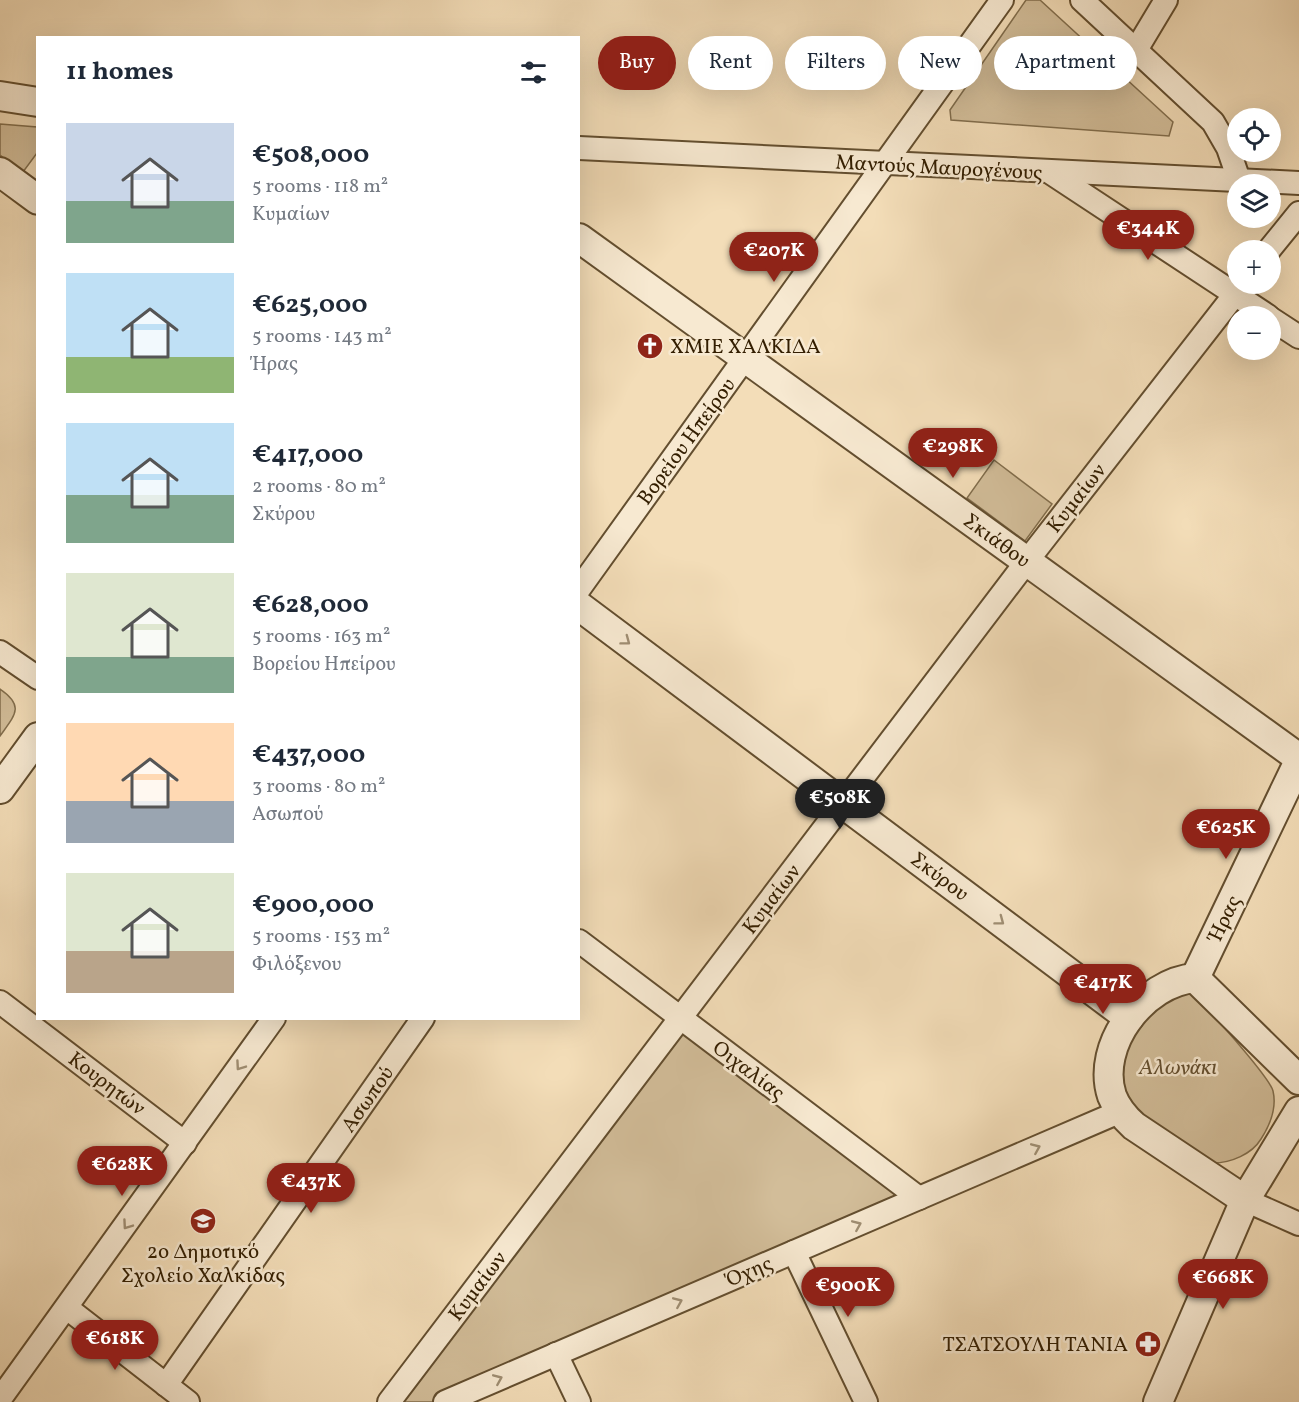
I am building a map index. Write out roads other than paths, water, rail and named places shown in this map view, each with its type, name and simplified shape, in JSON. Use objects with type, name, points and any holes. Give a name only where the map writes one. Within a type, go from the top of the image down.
[{"type":"street","name":"Βορείου Ηπείρου","points":[[580,588],[1002,0]]},
{"type":"street","points":[[1082,0],[1121,36]]},
{"type":"street","points":[[1137,48],[1166,0]]},
{"type":"street","points":[[1137,51],[1213,123],[1228,148],[1237,174]]},
{"type":"street","points":[[0,96],[36,102]]},
{"type":"street","name":"Μαντούς Μαυρογένους","points":[[580,148],[1227,179]]},
{"type":"street","points":[[0,172],[36,199]]},
{"type":"street","points":[[1050,172],[1227,282]]},
{"type":"street","name":"Μαντούς Μαυρογένους","points":[[1281,182],[1299,183]]},
{"type":"street","points":[[1277,240],[1299,213]]},
{"type":"street","name":"Σκιάθου","points":[[580,239],[1299,759]]},
{"type":"street","name":"Κυμαίων","points":[[389,1402],[1027,561],[1235,294]]},
{"type":"street","points":[[1244,294],[1257,306]]},
{"type":"street","points":[[1281,325],[1299,337]]},
{"type":"street","name":"Σκύρου","points":[[580,607],[1129,1018]]},
{"type":"street","points":[[0,652],[36,677]]},
{"type":"street","points":[[0,789],[36,740]]},
{"type":"street","name":"Ήρας","points":[[1195,978],[1299,759]]},
{"type":"street","name":"Οιχαλίας","points":[[580,942],[919,1198]]},
{"type":"street","points":[[1299,1080],[1195,978],[1176,982],[1160,990],[1129,1018],[1115,1045],[1111,1062],[1112,1095],[1119,1112],[1134,1126],[1245,1200],[1299,1224]]},
{"type":"street","name":"Κουρητών","points":[[0,1002],[185,1143]]},
{"type":"street","points":[[0,1399],[273,1020]]},
{"type":"street","name":"Ασωπού","points":[[166,1386],[422,1020]]},
{"type":"street","points":[[1158,1402],[1245,1200],[1299,1111]]},
{"type":"street","name":"Όχης","points":[[445,1402],[1119,1112]]},
{"type":"street","points":[[794,1252],[866,1402]]},
{"type":"street","points":[[67,1308],[188,1402]]},
{"type":"street","points":[[556,1354],[579,1402]]},
{"type":"place","name":"ΧΜΙΕ ΧΑΛΚΙΔΑ","points":[[650,346]]},
{"type":"place","name":"2ο Δημοτικό Σχολείο Χαλκίδας","points":[[203,1221]]},
{"type":"place","name":"ΤΣΑΤΣΟΥΛΗ ΤΑΝΙΑ","points":[[1148,1344]]},
{"type":"park label","name":"Αλωνάκι","points":[[1178,1067]]}]
